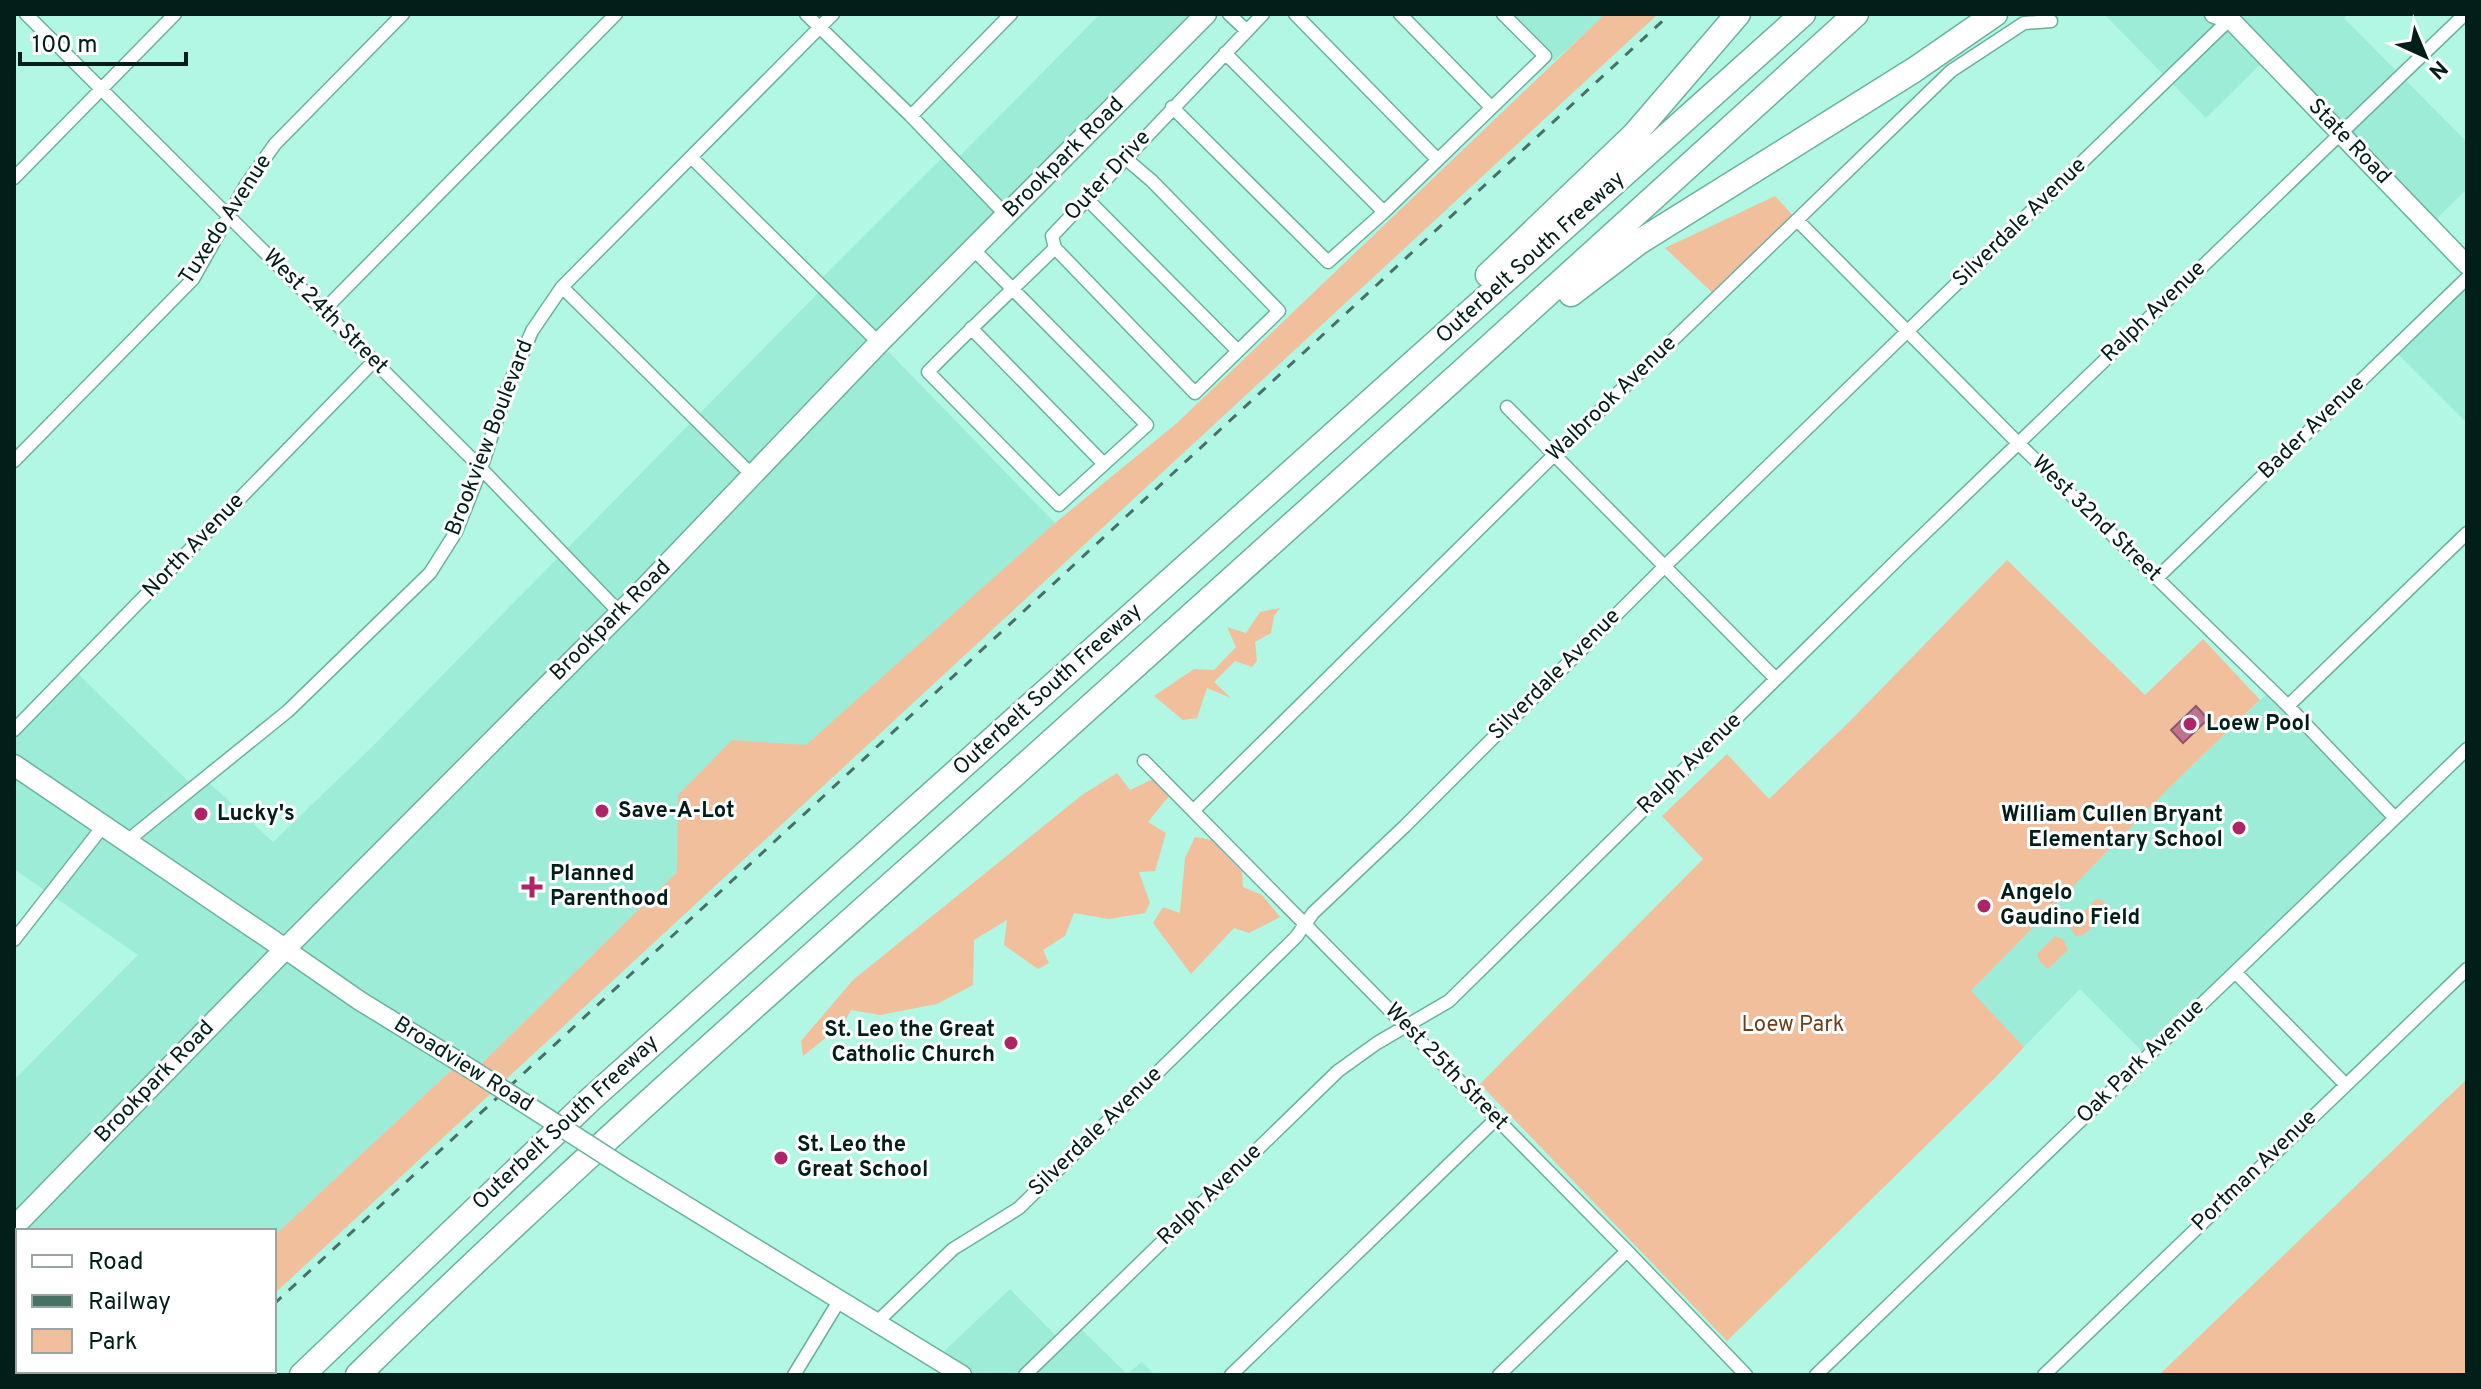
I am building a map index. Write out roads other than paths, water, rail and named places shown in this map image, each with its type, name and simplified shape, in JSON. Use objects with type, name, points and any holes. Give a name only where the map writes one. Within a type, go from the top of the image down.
[{"type":"highway","points":[[1347,423],[1420,341],[1634,135],[1738,14]]},
{"type":"highway","name":"Outerbelt South Freeway","points":[[302,1375],[592,1098],[1803,14]]},
{"type":"highway","name":"Outerbelt South Freeway","points":[[358,1375],[460,1274],[618,1128],[1367,459],[1856,14]]},
{"type":"highway","points":[[1367,459],[1442,409],[1581,286],[1639,242],[1914,70],[1995,14]]},
{"type":"highway","points":[[366,1375],[404,1329]]},
{"type":"main road","name":"Brookpark Road","points":[[14,1227],[285,949],[620,613],[879,343],[1206,14]]},
{"type":"main road","name":"State Road","points":[[2227,15],[2467,265]]},
{"type":"main road","name":"Broadview Road","points":[[14,765],[360,1001],[962,1375]]},
{"type":"street","name":"West 24th Street","points":[[26,14],[374,361],[620,613]]},
{"type":"street","points":[[14,178],[175,14]]},
{"type":"street","name":"Tuxedo Avenue","points":[[14,461],[193,279],[229,215],[275,144],[403,14]]},
{"type":"street","points":[[323,311],[616,14]]},
{"type":"street","points":[[806,14],[911,116],[1007,216]]},
{"type":"street","name":"Brookview Boulevard","points":[[127,841],[288,711],[430,573],[456,532],[506,392],[532,331],[562,287],[833,14]]},
{"type":"street","points":[[911,116],[1011,14]]},
{"type":"street","points":[[1229,14],[1247,31]]},
{"type":"street","name":"Outer Drive","points":[[1104,464],[1059,505],[928,372],[1055,248],[1052,236],[1263,14]]},
{"type":"street","points":[[1295,14],[1437,159]]},
{"type":"street","points":[[1400,14],[1490,106]]},
{"type":"street","points":[[1172,107],[1328,262],[1545,56],[1503,14]]},
{"type":"street","name":"Ralph Avenue","points":[[1025,1375],[1338,1071],[1377,1043],[1449,1001],[2018,443],[2465,14]]},
{"type":"street","name":"Silverdale Avenue","points":[[876,1323],[953,1249],[1019,1208],[1306,924],[1313,913],[1908,332],[2227,15]]},
{"type":"street","name":"Walbrook Avenue","points":[[1194,810],[1555,454],[1951,71],[2024,23],[2051,21]]},
{"type":"street","points":[[1225,53],[1384,212]]},
{"type":"street","points":[[691,157],[879,343]]},
{"type":"street","points":[[1055,248],[1195,393],[1279,311],[1152,181],[1125,158]]},
{"type":"street","points":[[1088,200],[1238,351]]},
{"type":"street","name":"West 32nd Street","points":[[1797,220],[2018,443],[2288,706],[2395,818]]},
{"type":"street","points":[[971,328],[1104,464],[1147,425],[973,249]]},
{"type":"street","name":"Bader Avenue","points":[[2157,578],[2467,278]]},
{"type":"street","points":[[562,287],[753,476]]},
{"type":"street","name":"North Avenue","points":[[14,730],[374,361]]},
{"type":"street","points":[[1507,407],[1776,679]]},
{"type":"street","points":[[2288,706],[2467,533]]},
{"type":"street","name":"Oak Park Avenue","points":[[1822,1373],[2467,749]]},
{"type":"street","name":"West 25th Street","points":[[1144,761],[1746,1375]]},
{"type":"street","points":[[14,940],[104,825]]},
{"type":"street","name":"Portman Avenue","points":[[2044,1375],[2467,969]]},
{"type":"street","points":[[2235,972],[2345,1084]]},
{"type":"street","points":[[1231,1375],[1496,1119]]},
{"type":"street","points":[[1499,1375],[1627,1251]]},
{"type":"street","points":[[794,1375],[839,1301]]},
{"type":"railway","points":[[276,1302],[1670,14]]},
{"type":"place","name":"Loew Pool","points":[[2190,724]]},
{"type":"place","name":"Save-A-Lot","points":[[602,811]]},
{"type":"place","name":"Lucky's","points":[[201,814]]},
{"type":"place","name":"William Cullen Bryant Elementary School","points":[[2239,828]]},
{"type":"place","name":"Planned Parenthood","points":[[532,887]]},
{"type":"place","name":"Angelo Gaudino Field","points":[[1984,906]]},
{"type":"place","name":"St. Leo the Great Catholic Church","points":[[1011,1043]]},
{"type":"place","name":"St. Leo the Great School","points":[[781,1158]]},
{"type":"park label","name":"Loew Park","points":[[1793,1025]]}]
